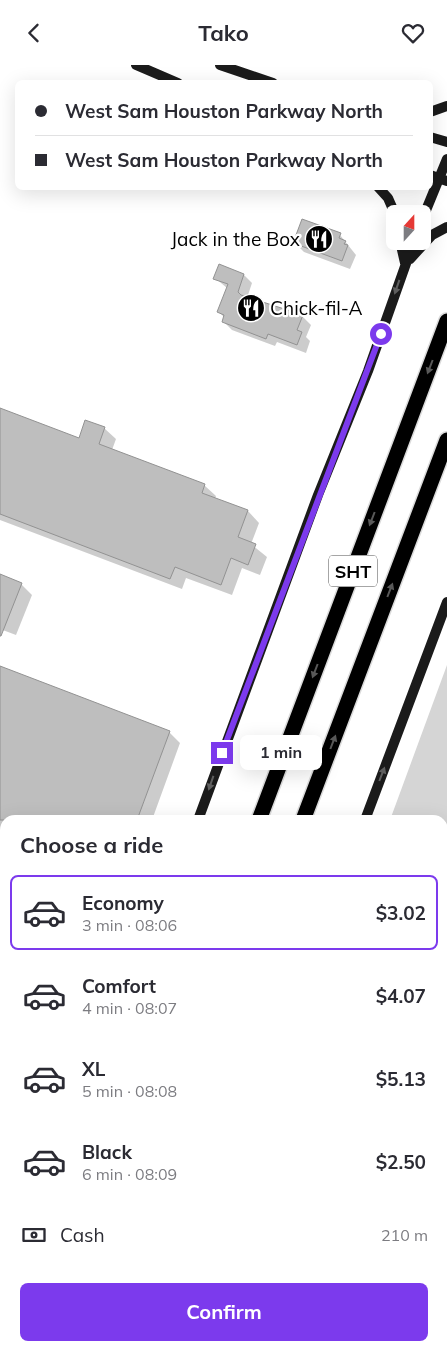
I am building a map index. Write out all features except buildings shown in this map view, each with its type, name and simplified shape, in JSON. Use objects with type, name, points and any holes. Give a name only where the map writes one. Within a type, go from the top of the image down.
[{"type":"highway","name":"SHT","points":[[261,815],[447,321]]},
{"type":"highway","name":"SHT","points":[[305,815],[447,440]]},
{"type":"main road","points":[[136,65],[171,80]]},
{"type":"main road","points":[[220,65],[264,80]]},
{"type":"main road","points":[[433,111],[447,106]]},
{"type":"main road","points":[[433,138],[447,143]]},
{"type":"main road","points":[[428,205],[447,159]]},
{"type":"main road","points":[[381,190],[391,205]]},
{"type":"main road","points":[[405,264],[432,235],[447,227]]},
{"type":"main road","points":[[402,250],[405,264]]},
{"type":"main road","points":[[200,815],[318,495],[368,371],[410,250]]},
{"type":"main road","points":[[367,815],[447,603]]},
{"type":"shaded area","points":[[447,665],[447,815],[392,815]]},
{"type":"place","name":"Jack in the Box","points":[[319,239]]},
{"type":"place","name":"Chick-fil-A","points":[[251,308]]},
{"type":"route","points":[[222,753],[318,495],[381,334]]}]
